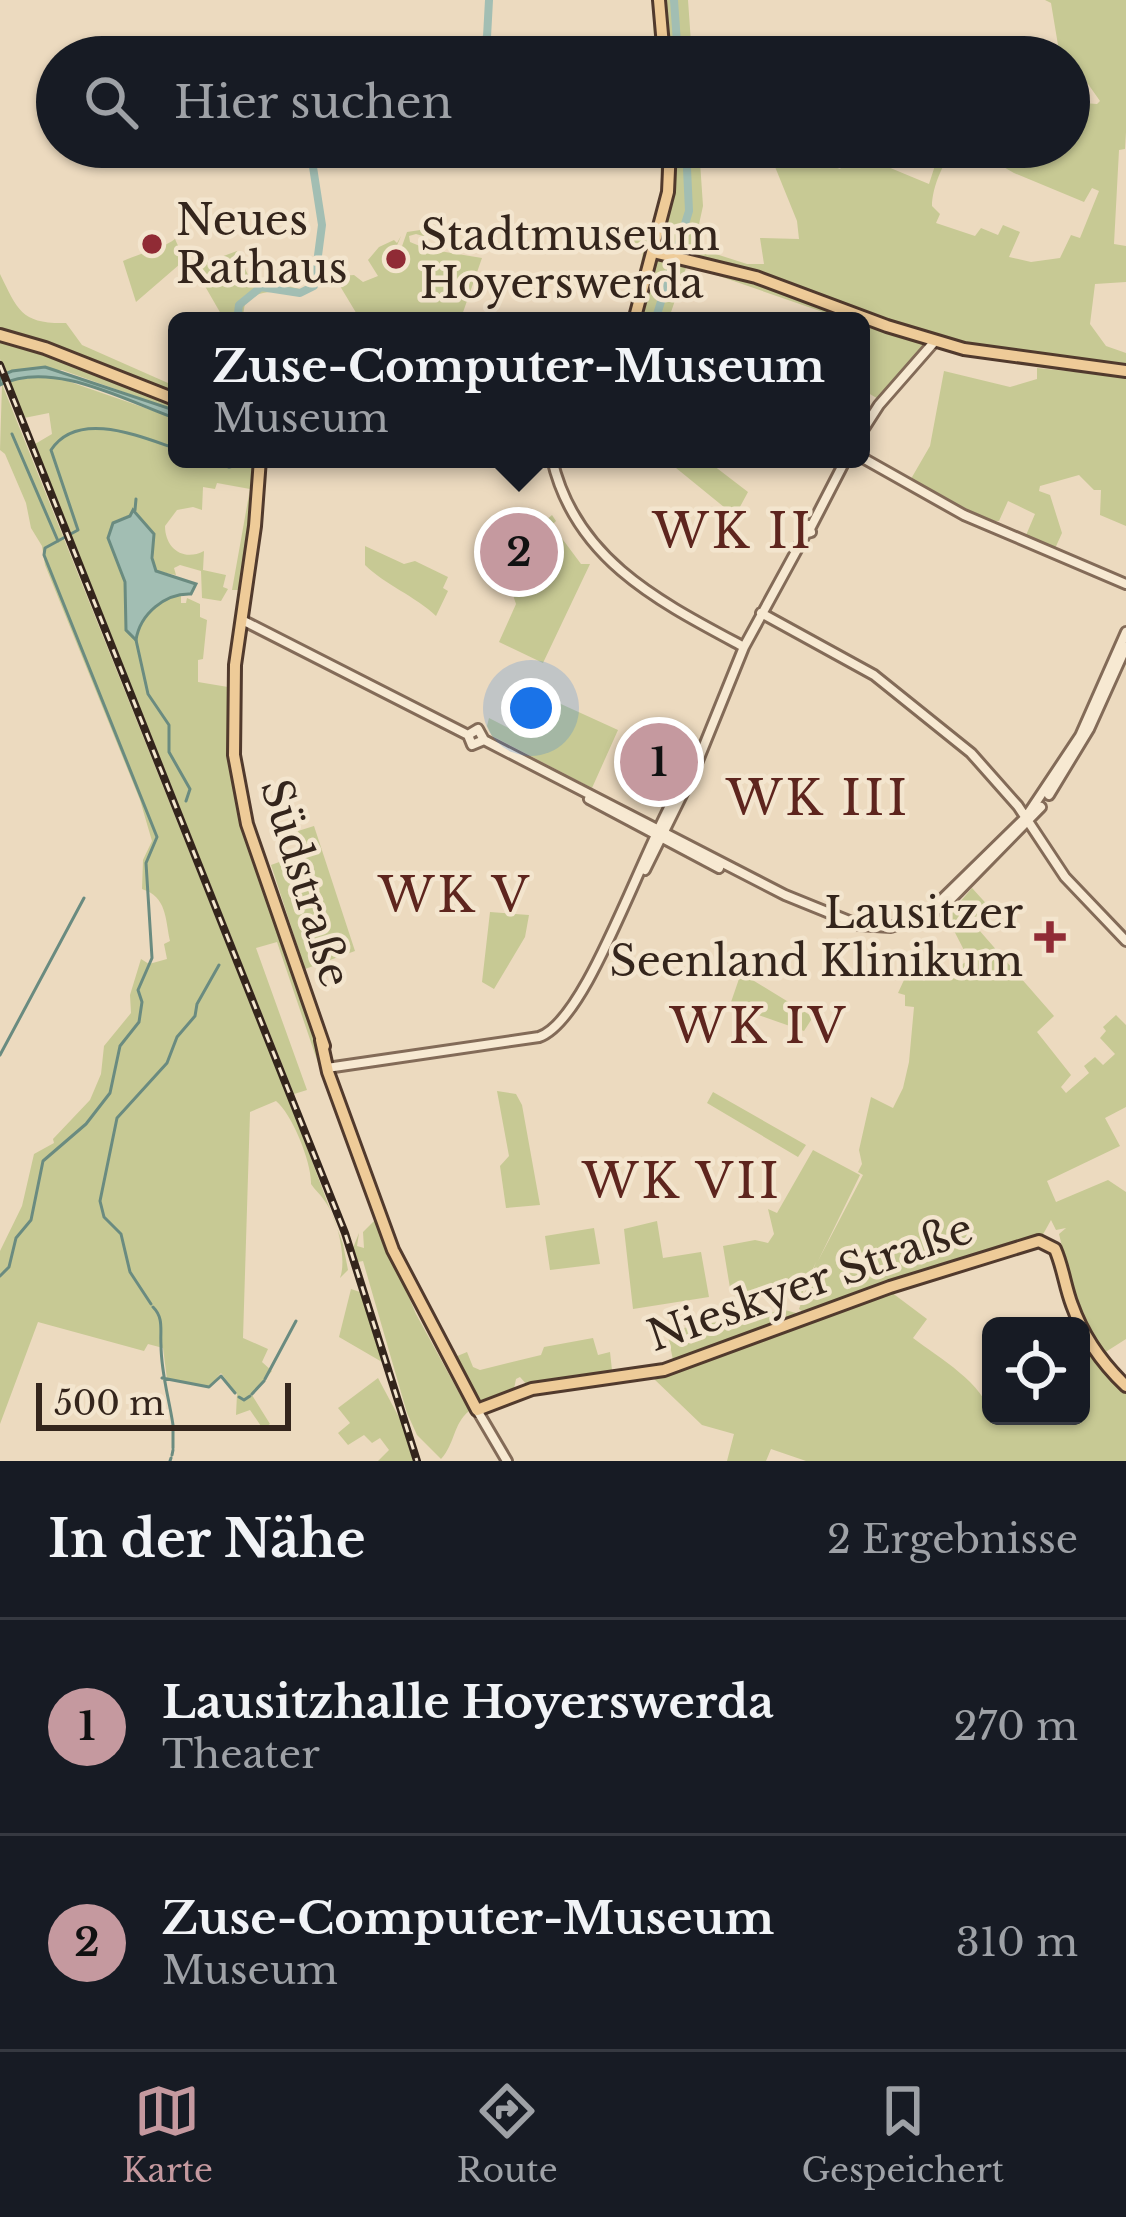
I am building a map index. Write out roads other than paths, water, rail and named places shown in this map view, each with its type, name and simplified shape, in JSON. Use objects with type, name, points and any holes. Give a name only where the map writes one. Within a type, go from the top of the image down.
[{"type":"main road","points":[[659,0],[662,36]]},
{"type":"main road","points":[[637,312],[659,254],[669,168]]},
{"type":"main road","points":[[659,254],[756,277],[854,312]]},
{"type":"main road","points":[[870,318],[935,341],[1014,358],[1126,371]]},
{"type":"main road","points":[[0,335],[168,396]]},
{"type":"main road","name":"Südstraße","points":[[259,468],[232,712],[239,788],[382,1216],[408,1280],[477,1410]]},
{"type":"main road","name":"Nieskyer Straße","points":[[477,1410],[532,1389],[664,1370],[890,1288],[1043,1241],[1055,1249],[1078,1321],[1103,1361],[1126,1386]]},
{"type":"street","points":[[870,419],[935,341]]},
{"type":"street","points":[[870,462],[964,514],[1126,584]]},
{"type":"street","points":[[555,468],[572,514],[614,568],[744,647]]},
{"type":"street","points":[[330,1069],[539,1037],[554,1030],[566,1016],[696,764],[761,613],[841,468]]},
{"type":"street","points":[[761,613],[874,675],[981,764],[1027,819],[1063,875],[1126,940]]},
{"type":"street","points":[[241,617],[468,734],[472,746],[483,742],[785,896],[849,922],[878,928],[910,922],[934,907],[1027,819],[1076,755],[1126,647]]},
{"type":"street","points":[[1027,819],[1080,736],[1126,632]]},
{"type":"street","points":[[477,1410],[507,1461]]},
{"type":"waterway","points":[[487,36],[489,0]]},
{"type":"waterway","points":[[674,0],[677,36]]},
{"type":"waterway","points":[[238,312],[239,305],[261,287],[300,293],[314,286],[322,225],[313,168]]},
{"type":"waterway","points":[[658,312],[689,211],[687,168]]},
{"type":"waterway","points":[[0,1276],[9,1267],[16,1238],[31,1220],[43,1161],[86,1124],[110,1093],[120,1046],[139,1022],[142,1002],[138,990],[152,958],[146,863],[157,837],[44,555],[45,548],[78,530],[51,450],[63,438],[93,429],[128,433],[168,446]]},
{"type":"waterway","points":[[12,434],[58,541]]},
{"type":"waterway","points":[[135,510],[136,499]]},
{"type":"waterway","points":[[136,640],[148,694],[169,725],[169,752],[190,789],[186,801]]},
{"type":"waterway","points":[[0,1055],[84,898]]},
{"type":"waterway","points":[[151,1304],[130,1272],[121,1234],[104,1217],[100,1201],[117,1118],[167,1063],[219,965]]},
{"type":"waterway","points":[[153,1307],[160,1320],[162,1366],[173,1425]]},
{"type":"waterway","points":[[265,1379],[296,1321]]},
{"type":"waterway","points":[[162,1378],[209,1387],[221,1376],[235,1393]]},
{"type":"waterway","points":[[252,1394],[264,1381]]},
{"type":"waterway","points":[[239,1397],[250,1396]]},
{"type":"waterway","points":[[173,1428],[173,1448]]},
{"type":"waterway","points":[[172,1455],[173,1450]]},
{"type":"railway","points":[[0,365],[345,1233],[417,1461]]},
{"type":"place","name":"Neues Rathaus","points":[[152,244]]},
{"type":"place","name":"Stadtmuseum Hoyerswerda","points":[[396,259]]},
{"type":"place","name":"Zuse-Computer-Museum","points":[[519,552]]},
{"type":"place","name":"Lausitzhalle Hoyerswerda","points":[[659,762]]},
{"type":"place","name":"Lausitzer Seenland Klinikum","points":[[1050,937]]},
{"type":"district","name":"WK II","points":[[733,531]]},
{"type":"district","name":"WK III","points":[[818,798]]},
{"type":"district","name":"WK V","points":[[455,895]]},
{"type":"district","name":"WK IV","points":[[759,1026]]},
{"type":"district","name":"WK VII","points":[[682,1181]]}]
